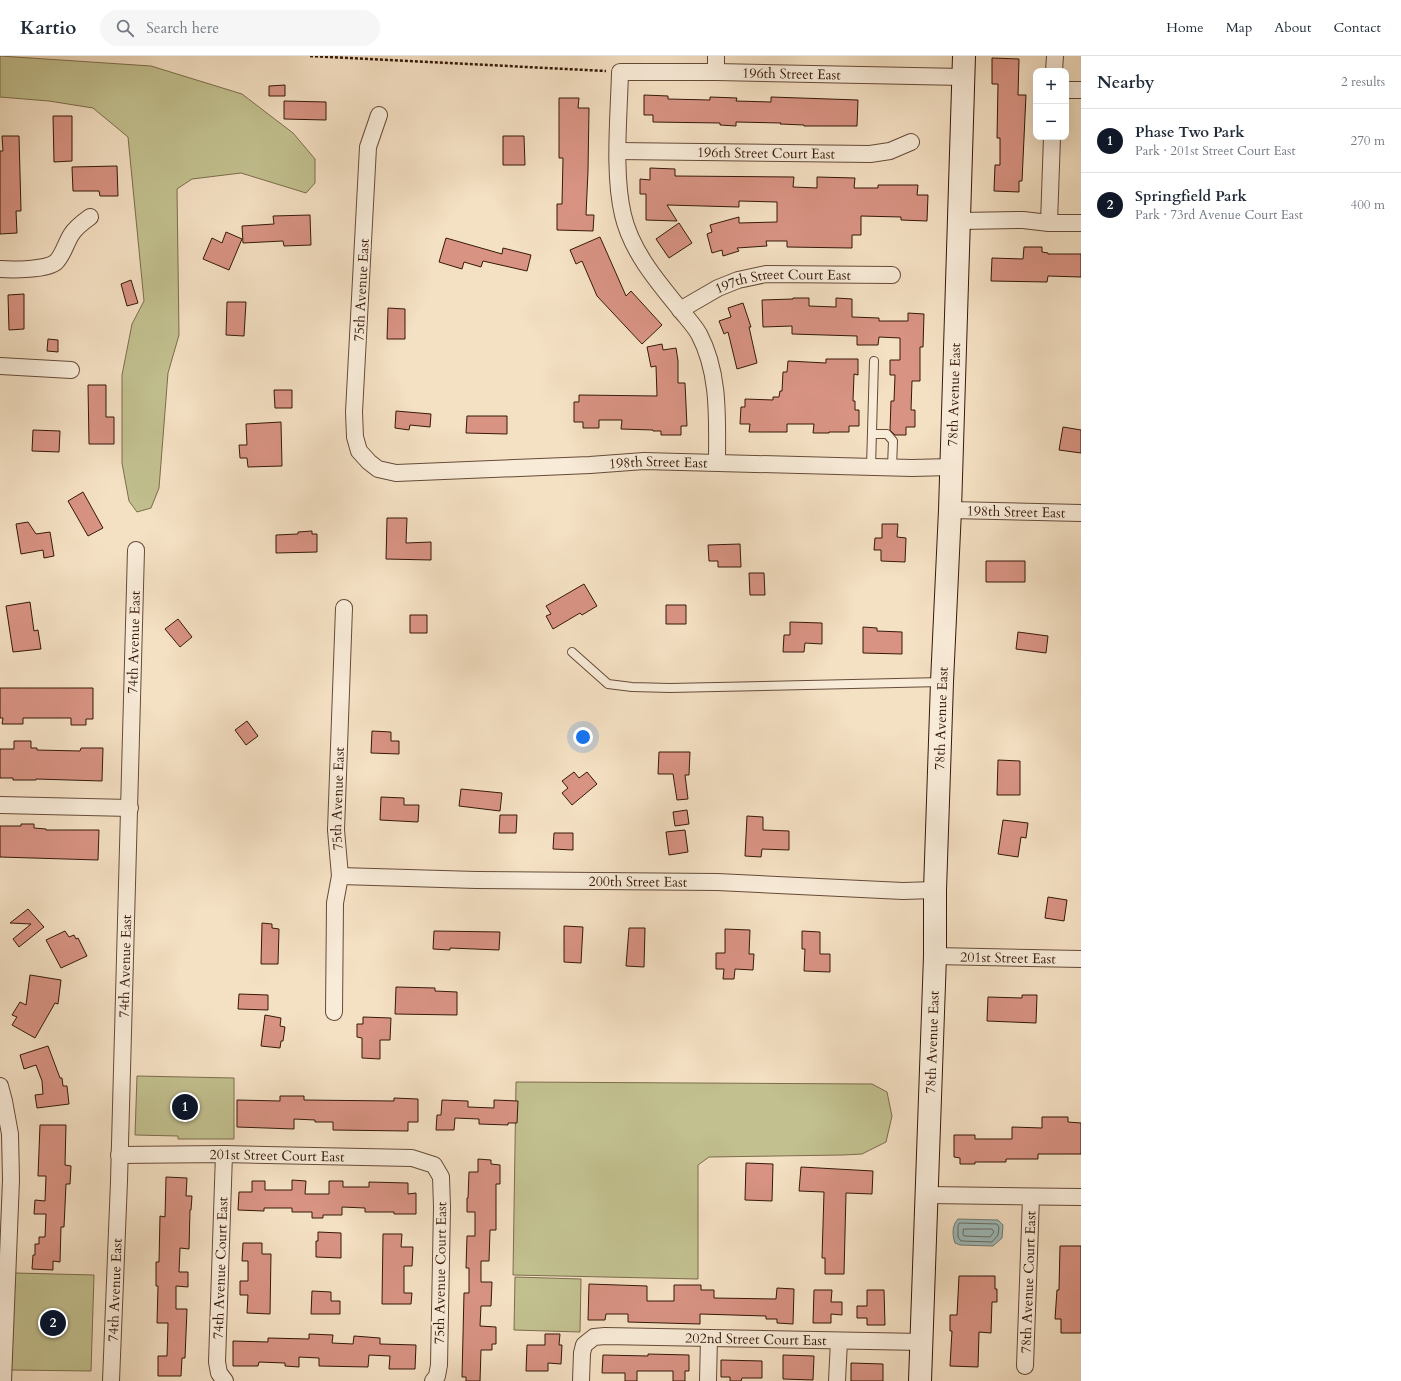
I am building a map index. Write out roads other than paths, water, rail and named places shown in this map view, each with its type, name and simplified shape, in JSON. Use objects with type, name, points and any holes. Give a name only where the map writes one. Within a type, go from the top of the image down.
[{"type":"street","points":[[716,56],[716,72]]},
{"type":"street","name":"78th Avenue East","points":[[920,1381],[923,1342],[928,1195],[935,956],[935,890],[942,682],[950,510],[964,56]]},
{"type":"street","points":[[1054,68],[1055,56]]},
{"type":"street","name":"196th Street East","points":[[618,151],[620,72],[716,72],[963,77]]},
{"type":"street","points":[[1069,90],[1081,90]]},
{"type":"street","name":"75th Avenue East","points":[[368,462],[360,451],[355,437],[354,412],[368,148],[379,115]]},
{"type":"street","points":[[1049,223],[1052,140]]},
{"type":"street","name":"196th Street Court East","points":[[618,151],[870,154],[890,152],[911,142]]},
{"type":"street","points":[[618,151],[618,184],[623,215],[635,248],[659,283],[699,333],[709,356],[718,403],[717,462]]},
{"type":"street","points":[[0,270],[39,268],[55,263],[72,233],[90,217]]},
{"type":"street","points":[[960,221],[1023,220],[1049,223],[1081,223]]},
{"type":"street","name":"197th Street Court East","points":[[680,310],[718,288],[738,280],[766,274],[892,275]]},
{"type":"street","points":[[0,366],[72,370]]},
{"type":"street","name":"198th Street East","points":[[368,462],[378,469],[396,473],[644,461],[892,468],[951,468]]},
{"type":"street","name":"198th Street East","points":[[950,510],[1081,513]]},
{"type":"street","name":"74th Avenue East","points":[[111,1381],[130,808],[136,550]]},
{"type":"street","name":"75th Avenue East","points":[[334,1012],[335,903],[340,876],[336,830],[344,608]]},
{"type":"street","points":[[0,805],[130,808]]},
{"type":"street","name":"200th Street East","points":[[340,876],[476,880],[717,882],[903,891],[935,890]]},
{"type":"street","name":"201st Street East","points":[[935,956],[1081,959]]},
{"type":"street","points":[[0,1086],[10,1134],[11,1180],[4,1262],[3,1381]]},
{"type":"street","name":"201st Street Court East","points":[[119,1155],[224,1154],[412,1158],[434,1165]]},
{"type":"street","name":"74th Avenue Court East","points":[[224,1154],[218,1362],[219,1373],[224,1380]]},
{"type":"street","name":"75th Avenue Court East","points":[[433,1381],[437,1376],[439,1365],[442,1207],[440,1177],[434,1165]]},
{"type":"street","points":[[928,1195],[1081,1197]]},
{"type":"street","name":"78th Avenue Court East","points":[[1025,1366],[1031,1197]]},
{"type":"street","name":"202nd Street Court East","points":[[581,1381],[582,1353],[584,1345],[589,1340],[605,1336],[618,1335],[839,1342],[923,1342]]},
{"type":"street","points":[[708,1381],[709,1338]]},
{"type":"street","points":[[837,1381],[839,1342]]},
{"type":"lane","points":[[871,467],[874,361]]},
{"type":"lane","points":[[872,434],[887,434],[893,441],[892,468]]},
{"type":"lane","points":[[572,652],[608,684],[632,687],[670,688],[942,682]]},
{"type":"water","points":[[958,1219],[998,1220],[1003,1225],[1002,1238],[993,1246],[960,1245],[955,1243],[953,1230]]},
{"type":"place","name":"Phase Two Park","points":[[185,1107]]},
{"type":"place","name":"Springfield Park","points":[[53,1323]]}]
